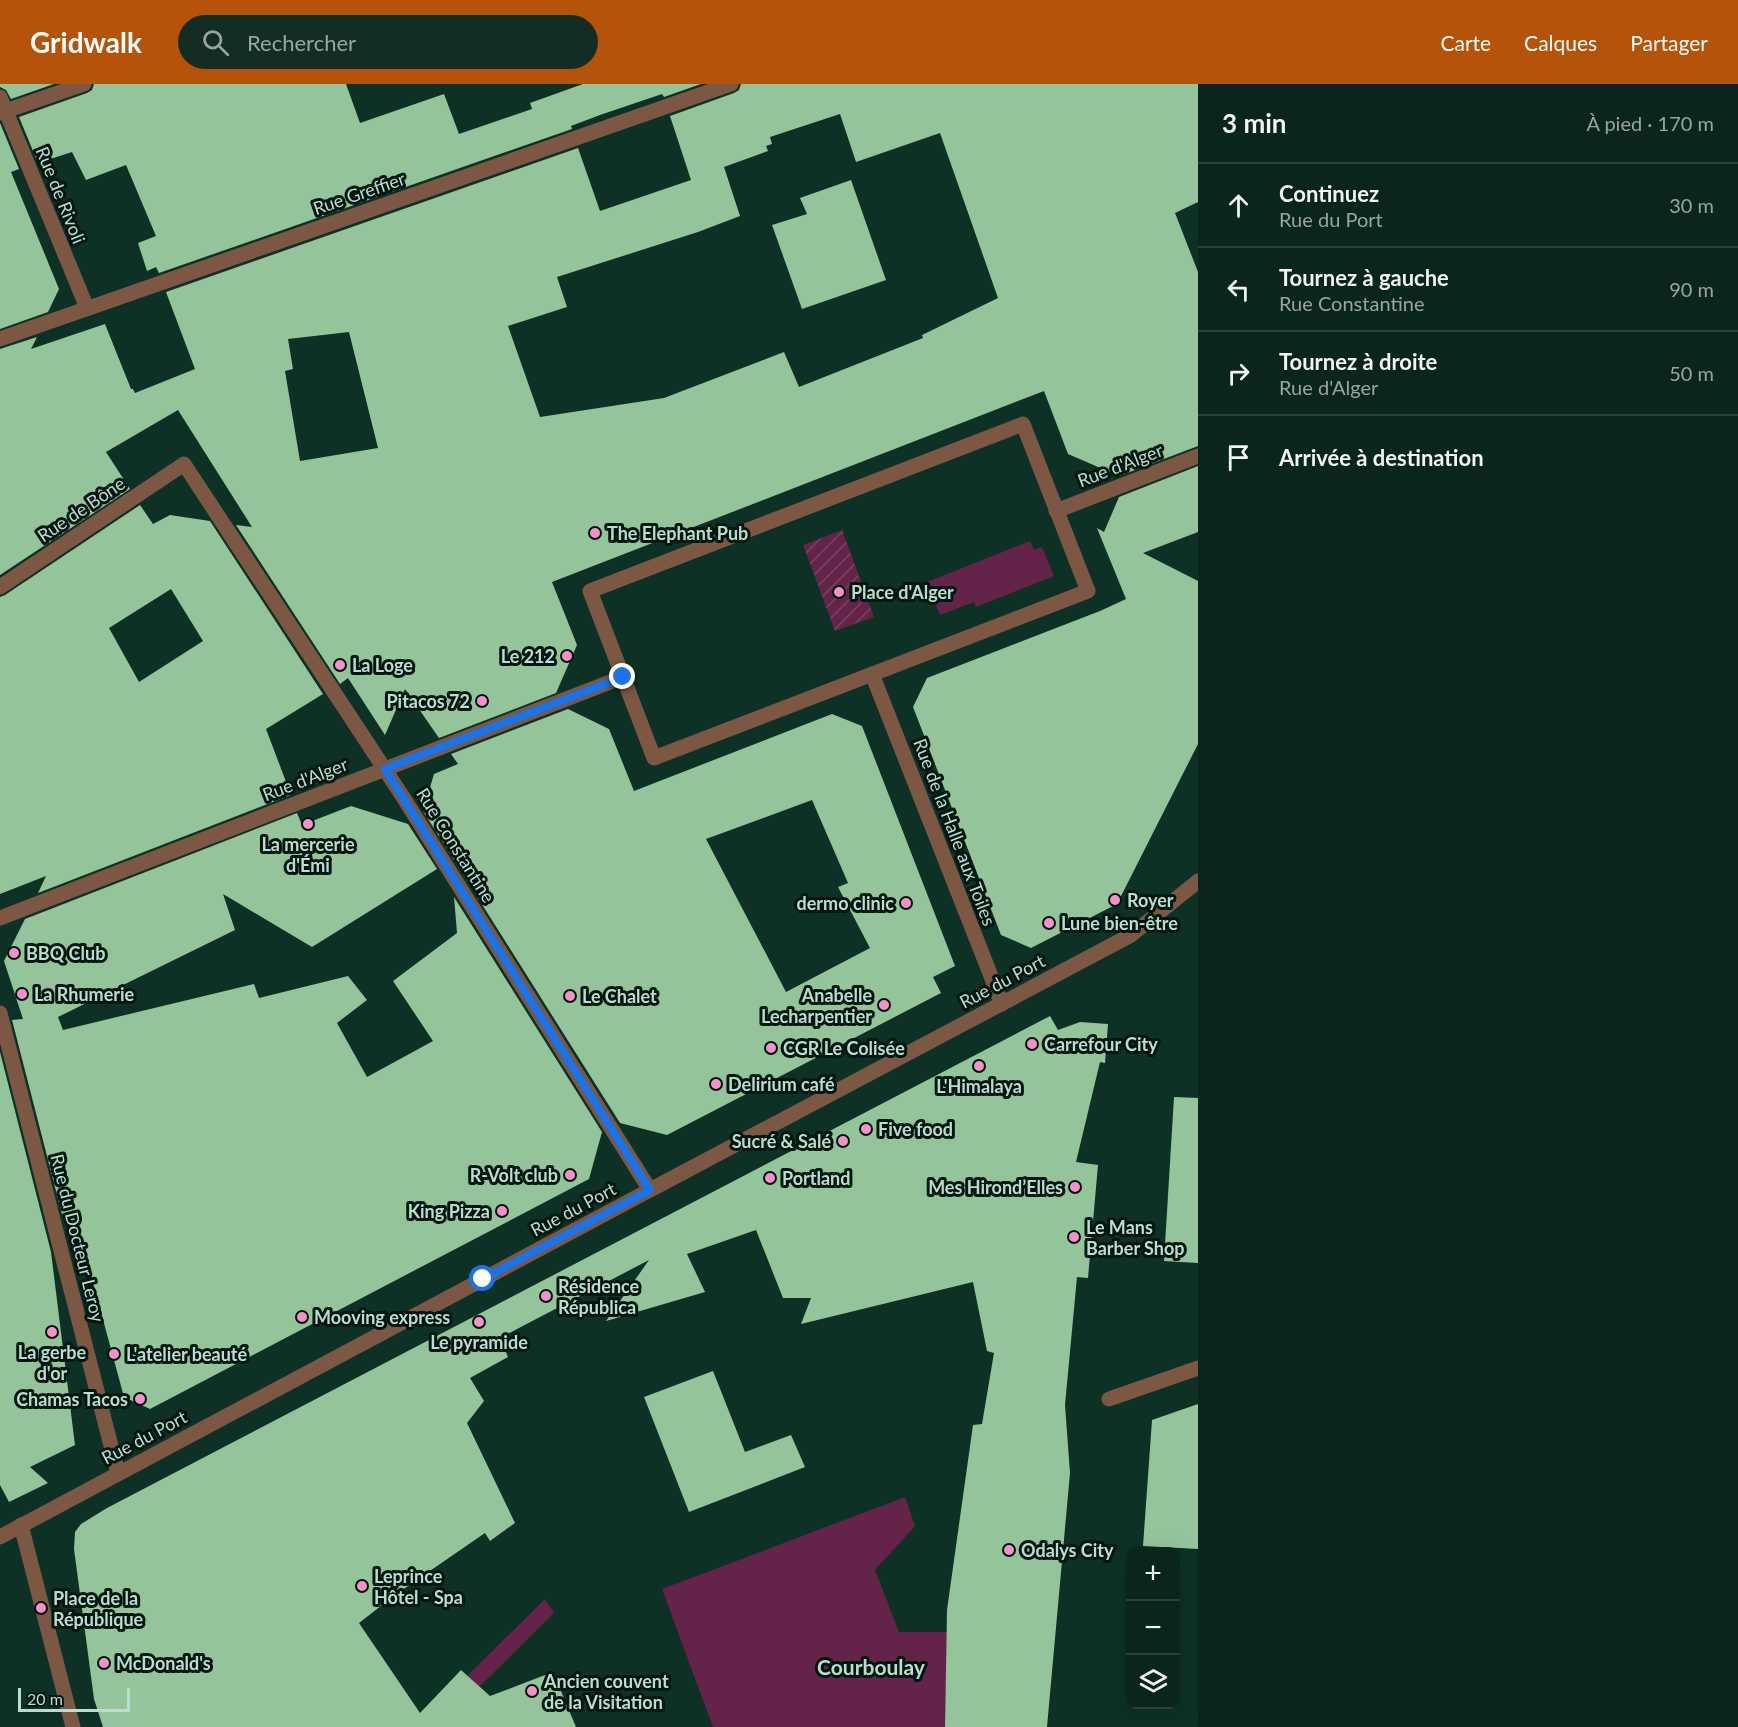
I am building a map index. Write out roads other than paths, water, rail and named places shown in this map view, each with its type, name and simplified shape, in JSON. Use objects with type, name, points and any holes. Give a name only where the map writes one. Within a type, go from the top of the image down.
[{"type":"street","points":[[2,107],[84,84]]},
{"type":"street","name":"Rue Greffier","points":[[0,339],[731,84]]},
{"type":"street","name":"Rue de Rivoli","points":[[2,107],[87,308]]},
{"type":"street","points":[[1023,424],[1088,591],[872,674],[654,758],[590,591],[1023,424]]},
{"type":"street","name":"Rue d'Alger","points":[[1056,511],[1198,456]]},
{"type":"street","name":"Rue de Bône","points":[[0,587],[184,464]]},
{"type":"street","name":"Rue Constantine","points":[[184,464],[385,769],[650,1190]]},
{"type":"street","name":"Rue de la Halle aux Toiles","points":[[872,674],[1002,1004]]},
{"type":"street","name":"Rue d'Alger","points":[[0,918],[623,677]]},
{"type":"street","name":"Rue du Port","points":[[21,1525],[1131,935],[1198,881]]},
{"type":"street","name":"Rue du Docteur Leroy","points":[[0,1013],[118,1473]]},
{"type":"street","points":[[1109,1399],[1198,1368]]},
{"type":"street","points":[[0,1537],[21,1525],[73,1727]]},
{"type":"place","name":"The Elephant Pub","points":[[595,533]]},
{"type":"place","name":"Place d'Alger","points":[[839,592]]},
{"type":"place","name":"Le 212","points":[[567,656]]},
{"type":"place","name":"La Loge","points":[[340,665]]},
{"type":"place","name":"Pitacos 72","points":[[482,701]]},
{"type":"place","name":"La mercerie d'Émi","points":[[308,824]]},
{"type":"place","name":"Royer","points":[[1115,900]]},
{"type":"place","name":"dermo clinic","points":[[906,903]]},
{"type":"place","name":"Lune bien-être","points":[[1049,923]]},
{"type":"place","name":"BBQ Club","points":[[14,953]]},
{"type":"place","name":"La Rhumerie","points":[[22,994]]},
{"type":"place","name":"Le Chalet","points":[[570,996]]},
{"type":"place","name":"Anabelle Lecharpentier","points":[[884,1005]]},
{"type":"place","name":"Carrefour City","points":[[1032,1044]]},
{"type":"place","name":"CGR Le Colisée","points":[[771,1048]]},
{"type":"place","name":"L'Himalaya","points":[[979,1066]]},
{"type":"place","name":"Delirium café","points":[[716,1084]]},
{"type":"place","name":"Five food","points":[[866,1129]]},
{"type":"place","name":"Sucré & Salé","points":[[843,1141]]},
{"type":"place","name":"R-Volt club","points":[[570,1175]]},
{"type":"place","name":"Portland","points":[[770,1178]]},
{"type":"place","name":"Mes Hirond’Elles","points":[[1075,1187]]},
{"type":"place","name":"King Pizza","points":[[502,1211]]},
{"type":"place","name":"Le Mans Barber Shop","points":[[1074,1237]]},
{"type":"place","name":"Résidence Républica","points":[[546,1296]]},
{"type":"place","name":"Mooving express","points":[[302,1317]]},
{"type":"place","name":"Le pyramide","points":[[479,1322]]},
{"type":"place","name":"La gerbe d'or","points":[[52,1332]]},
{"type":"place","name":"L'atelier beauté","points":[[114,1354]]},
{"type":"place","name":"Chamas Tacos","points":[[140,1399]]},
{"type":"place","name":"Odalys City","points":[[1009,1550]]},
{"type":"place","name":"Leprince Hôtel - Spa","points":[[362,1586]]},
{"type":"place","name":"Place de la République","points":[[41,1608]]},
{"type":"place","name":"McDonald's","points":[[104,1663]]},
{"type":"place","name":"Ancien couvent de la Visitation","points":[[532,1691]]},
{"type":"district","name":"Courboulay","points":[[871,1666]]}]
